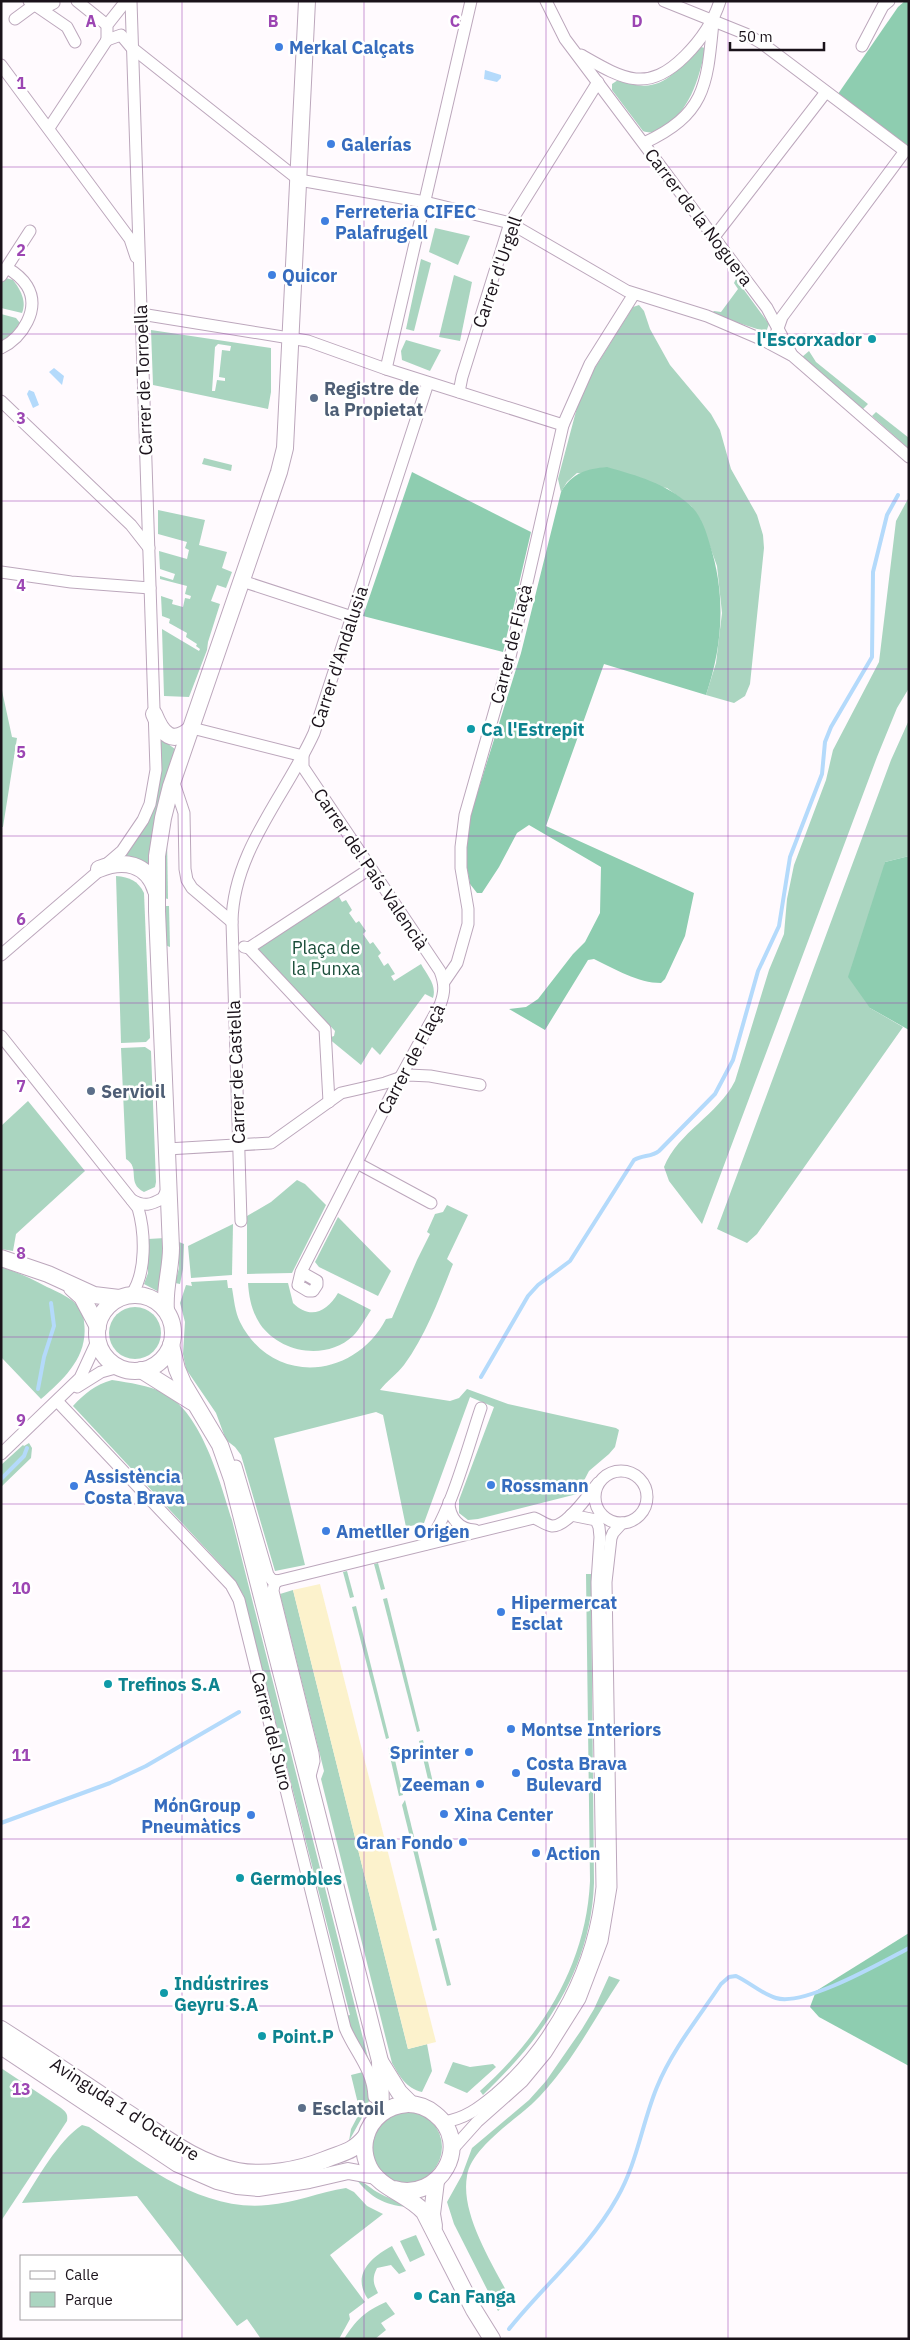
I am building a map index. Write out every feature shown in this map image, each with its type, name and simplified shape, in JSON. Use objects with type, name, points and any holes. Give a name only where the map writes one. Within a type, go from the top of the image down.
[{"type":"street","points":[[77,1],[107,25]]},
{"type":"street","points":[[49,128],[107,40],[107,25],[126,1]]},
{"type":"street","name":"Carrer de Torroella","points":[[1,955],[122,850],[135,834],[150,804],[156,770],[131,1]]},
{"type":"street","points":[[308,1],[285,448],[279,472],[166,802],[157,856],[171,1265],[165,1292],[166,1310],[173,1327],[172,1345],[177,1368],[194,1403],[220,1444],[233,1460],[239,1473],[268,1575],[272,1580],[278,1581],[534,1518],[551,1526],[556,1525],[571,1515],[610,1472],[626,1471],[637,1476],[645,1486],[647,1502],[644,1509],[632,1521],[622,1523],[571,1515]]},
{"type":"street","points":[[386,369],[471,1]]},
{"type":"street","name":"Carrer de la Noguera","points":[[546,1],[565,39],[714,237],[778,326],[793,356]]},
{"type":"street","points":[[664,1],[746,34],[763,44],[905,151],[778,326],[776,334],[768,342]]},
{"type":"street","points":[[644,143],[670,130],[688,113],[696,101],[707,75],[714,21],[720,1]]},
{"type":"street","points":[[15,19],[32,3],[50,5],[54,3]]},
{"type":"street","points":[[32,3],[67,27],[75,42]]},
{"type":"street","points":[[862,46],[883,3]]},
{"type":"street","points":[[577,53],[620,74],[643,79],[654,79],[663,74],[691,50],[714,21]]},
{"type":"street","points":[[107,40],[121,35],[131,46],[299,180],[425,202],[510,223],[634,294],[707,316],[768,342],[793,356],[909,457]]},
{"type":"street","points":[[1,64],[130,239],[136,254],[140,276]]},
{"type":"street","points":[[606,92],[606,82],[609,77],[620,74]]},
{"type":"street","name":"Carrer d'Urgell","points":[[459,392],[510,223],[598,82]]},
{"type":"street","points":[[714,237],[826,92]]},
{"type":"street","points":[[1,348],[15,340],[29,316],[31,305],[28,286],[22,278],[4,272],[30,231]]},
{"type":"street","name":"Carrer de Flaçà","points":[[301,1272],[400,1078],[440,1005],[444,993],[444,982],[457,963],[468,924],[468,909],[461,868],[461,847],[465,815],[510,657],[563,425],[590,364],[634,294]]},
{"type":"street","points":[[141,314],[308,342],[428,383],[563,425]]},
{"type":"street","name":"Carrer d'Andalusia","points":[[232,922],[232,901],[242,868],[271,806],[303,756],[314,733],[428,383]]},
{"type":"street","points":[[1,401],[132,525],[149,548]]},
{"type":"street","points":[[1,572],[71,582],[150,588]]},
{"type":"street","points":[[242,581],[352,617]]},
{"type":"street","points":[[154,714],[163,731],[178,738],[192,728],[303,756]]},
{"type":"street","name":"Carrer del País Valencià","points":[[303,756],[303,767],[440,971],[444,982]]},
{"type":"street","points":[[173,780],[184,813],[185,869],[187,880],[192,888],[232,922]]},
{"type":"street","points":[[99,869],[121,863],[140,867],[153,881],[158,898]]},
{"type":"street","points":[[249,948],[370,868]]},
{"type":"street","name":"Carrer de Castella","points":[[232,922],[241,1221]]},
{"type":"street","points":[[232,944],[249,948],[326,1031],[324,1040],[329,1102]]},
{"type":"street","points":[[1,1036],[138,1208],[142,1225],[142,1266],[138,1286],[103,1313],[98,1333],[80,1378],[58,1402]]},
{"type":"street","points":[[168,1149],[271,1143],[345,1091],[408,1076],[430,1076],[480,1085]]},
{"type":"street","points":[[357,1163],[431,1203]]},
{"type":"street","points":[[132,1200],[141,1205],[156,1202],[163,1198],[169,1180]]},
{"type":"street","points":[[1,1258],[48,1274],[94,1295],[147,1296],[166,1310]]},
{"type":"street","points":[[69,1285],[82,1297],[98,1333],[105,1355],[119,1367]]},
{"type":"street","points":[[141,1370],[160,1362],[172,1345]]},
{"type":"street","points":[[1,1454],[85,1380],[101,1372],[119,1367],[141,1370],[194,1403]]},
{"type":"street","name":"Carrer del Suro","points":[[58,1402],[231,1585],[239,1600],[345,2028],[352,2045],[370,2072],[378,2116]]},
{"type":"street","points":[[426,1544],[431,1539],[446,1507],[481,1408]]},
{"type":"street","points":[[220,1444],[232,1479],[248,1538],[308,1782],[380,2061],[378,2116]]},
{"type":"street","points":[[598,1483],[594,1499],[598,1513],[610,1520]]},
{"type":"street","points":[[446,1507],[460,1526],[471,1530],[482,1530]]},
{"type":"street","points":[[446,1507],[448,1531],[458,1536]]},
{"type":"street","points":[[443,2122],[471,2114],[515,2076],[538,2047],[571,1995],[586,1961],[597,1923],[602,1887],[597,1582],[600,1537],[596,1520]]},
{"type":"street","points":[[451,2151],[477,2122],[522,2082],[555,2041],[580,1999],[602,1941],[611,1887],[606,1582],[610,1544],[613,1533],[622,1523]]},
{"type":"street","points":[[278,1581],[274,1585],[273,1591],[314,1753],[314,1761],[308,1782]]},
{"type":"street","name":"Avinguda 1 d'Octubre","points":[[1,2029],[186,2152],[239,2172],[258,2173],[305,2166],[348,2152],[366,2136]]},
{"type":"street","name":"Avinguda 1 d'Octubre","points":[[1,2046],[178,2164],[217,2181],[237,2186],[258,2188],[293,2183],[348,2171],[375,2176]]},
{"type":"street","points":[[380,2061],[399,2092],[411,2104]]},
{"type":"street","points":[[394,2189],[416,2190],[436,2181],[447,2167],[451,2151],[450,2136],[443,2122],[429,2110],[411,2104],[395,2106],[378,2116],[366,2136],[364,2154],[368,2166],[375,2176],[394,2189],[415,2202],[424,2212],[435,2230],[474,2310],[492,2339]]},
{"type":"street","points":[[435,2230],[432,2214],[436,2181]]},
{"type":"green space","points":[[905,1],[909,1],[909,148],[838,94],[898,7]]},
{"type":"green space","points":[[701,47],[705,48],[705,51],[696,84],[680,113],[662,128],[653,132],[643,131],[612,90],[612,84],[618,80],[633,85],[645,86],[656,84],[674,73]]},
{"type":"green space","points":[[435,228],[470,236],[458,265],[429,252]]},
{"type":"green space","points":[[421,259],[431,263],[414,331],[406,329]]},
{"type":"green space","points":[[454,275],[472,282],[460,341],[439,337]]},
{"type":"green space","points":[[6,278],[13,280],[20,291],[24,304],[22,313],[1,308],[1,283]]},
{"type":"green space","points":[[736,279],[769,324],[766,332],[711,314],[714,311],[721,312],[738,289],[734,283]]},
{"type":"green space","points":[[639,305],[644,311],[650,329],[670,365],[711,414],[720,430],[731,469],[757,515],[763,535],[764,548],[750,684],[745,696],[734,703],[706,695],[716,663],[722,613],[717,566],[700,519],[691,506],[667,488],[577,473],[567,482],[561,492],[558,479],[579,400],[591,374],[633,307]]},
{"type":"green space","points":[[1,314],[16,318],[20,323],[9,337],[1,341]]},
{"type":"green space","points":[[151,330],[271,348],[271,392],[268,409],[153,385]],"holes":[[[218,344],[231,346],[230,351],[222,350],[219,377],[225,378],[225,381],[217,380],[215,391],[212,391],[215,347]]]},
{"type":"green space","points":[[406,340],[441,350],[430,371],[402,360],[401,351]]},
{"type":"green space","points":[[809,351],[816,362],[868,404],[863,409],[811,367],[802,357]]},
{"type":"green space","points":[[876,412],[909,438],[909,449],[872,416]]},
{"type":"green space","points":[[204,458],[232,465],[231,471],[202,464]]},
{"type":"green space","points":[[607,467],[640,477],[671,491],[690,505],[700,518],[710,545],[719,582],[720,620],[716,658],[706,695],[604,664],[546,826],[694,893],[685,936],[665,979],[661,983],[644,981],[594,959],[588,960],[545,1030],[509,1009],[526,1007],[538,999],[573,954],[585,942],[600,913],[601,867],[529,825],[517,833],[499,867],[482,893],[477,893],[470,884],[466,863],[468,823],[521,653],[561,492],[570,480],[580,473]]},
{"type":"green space","points":[[412,472],[531,532],[503,652],[363,616]]},
{"type":"green space","points":[[909,497],[909,688],[897,708],[877,757],[702,1224],[669,1181],[664,1167],[670,1155],[688,1133],[719,1104],[735,1081],[769,970],[784,934],[787,899],[794,865],[826,780],[833,750],[879,662],[896,521]]},
{"type":"green space","points":[[158,510],[205,520],[199,545],[227,552],[222,568],[232,572],[226,588],[217,585],[211,601],[220,604],[207,650],[189,697],[164,696],[162,629],[199,651],[200,649],[196,646],[197,644],[186,637],[187,633],[169,623],[170,619],[162,616],[161,596],[173,600],[172,604],[183,607],[185,598],[190,599],[191,596],[185,594],[187,586],[160,579],[160,576],[173,580],[175,574],[160,569],[159,551],[187,559],[189,550],[185,548],[187,542],[158,534]]},
{"type":"green space","points":[[1,686],[12,737],[17,738],[3,827],[1,827]]},
{"type":"green space","points":[[909,720],[909,856],[885,862],[870,1008],[903,1027],[757,1234],[747,1243],[717,1229],[891,760]]},
{"type":"green space","points":[[160,738],[175,749],[158,809],[148,869],[124,858],[147,823]]},
{"type":"green space","points":[[167,838],[168,899],[164,898],[163,874]]},
{"type":"green space","points":[[909,856],[909,1030],[870,1008],[848,977],[885,862]]},
{"type":"green space","points":[[116,876],[133,880],[144,893],[150,1038],[146,1042],[121,1043]]},
{"type":"green space","name":"Plaça de la Punxa","points":[[338,895],[342,902],[346,900],[352,910],[349,913],[356,923],[359,921],[366,931],[363,934],[370,944],[373,942],[381,953],[378,956],[384,966],[388,963],[395,974],[391,976],[394,981],[421,964],[434,989],[433,998],[425,994],[380,1055],[372,1047],[361,1065],[328,1038],[334,1036],[335,1031],[258,950],[259,947]]},
{"type":"green space","points":[[164,906],[169,906],[170,947],[165,945]]},
{"type":"green space","points":[[145,1047],[151,1051],[156,1182],[155,1187],[144,1192],[136,1184],[133,1167],[126,1159],[121,1048]]},
{"type":"green space","points":[[28,1101],[85,1171],[16,1234],[13,1251],[1,1249],[1,1126]]},
{"type":"green space","points":[[297,1180],[305,1184],[326,1205],[292,1273],[247,1274],[247,1216],[271,1202]]},
{"type":"green space","points":[[447,1205],[468,1215],[447,1259],[453,1264],[432,1316],[419,1341],[404,1365],[380,1390],[450,1401],[459,1398],[467,1389],[508,1404],[616,1428],[619,1430],[615,1447],[589,1471],[577,1494],[468,1520],[459,1513],[459,1500],[494,1407],[470,1397],[424,1523],[406,1527],[383,1415],[376,1412],[274,1438],[305,1565],[275,1571],[241,1455],[226,1440],[216,1413],[186,1369],[183,1354],[185,1322],[180,1303],[186,1285],[192,1286],[191,1282],[227,1280],[228,1288],[232,1288],[240,1322],[254,1343],[272,1357],[292,1365],[313,1367],[334,1364],[354,1354],[372,1339],[386,1319],[392,1318],[430,1234],[427,1232],[435,1214],[443,1212]]},
{"type":"green space","points":[[338,1217],[391,1271],[378,1296],[319,1267],[315,1262]]},
{"type":"green space","points":[[233,1224],[232,1275],[191,1278],[188,1246]]},
{"type":"green space","points":[[165,1238],[159,1292],[144,1284],[148,1273],[148,1239]]},
{"type":"green space","points":[[179,1242],[184,1244],[180,1284],[175,1283],[179,1268]]},
{"type":"green space","points":[[1,1267],[25,1276],[65,1296],[76,1304],[83,1317],[85,1334],[79,1356],[66,1375],[41,1399],[1,1357]]},
{"type":"green space","points":[[248,1283],[288,1283],[293,1303],[306,1311],[312,1312],[323,1309],[334,1300],[338,1293],[371,1310],[356,1333],[342,1344],[330,1349],[304,1350],[279,1342],[260,1324],[251,1305]]},
{"type":"green space","points":[[130,1307],[140,1307],[154,1314],[161,1328],[161,1338],[154,1352],[140,1359],[130,1359],[120,1355],[113,1348],[109,1338],[109,1328],[113,1318],[120,1311]]},
{"type":"green space","points":[[112,1380],[152,1388],[164,1393],[177,1403],[189,1416],[199,1432],[215,1468],[232,1520],[368,2058],[361,2051],[346,2016],[350,2015],[243,1594],[222,1566],[73,1406],[100,1384]]},
{"type":"green space","points":[[29,1443],[32,1448],[31,1458],[1,1487],[1,1465],[23,1445]]},
{"type":"green space","points":[[378,1563],[385,1589],[381,1590],[374,1564]]},
{"type":"green space","points":[[347,1571],[354,1597],[350,1598],[343,1572]]},
{"type":"green space","points":[[586,1574],[591,1574],[594,1883],[591,1915],[584,1945],[574,1973],[560,2000],[526,2050],[483,2095],[480,2091],[522,2047],[541,2023],[556,1997],[570,1970],[580,1942],[587,1912],[590,1881]]},
{"type":"green space","points":[[293,1590],[408,2049],[427,2044],[432,2071],[422,2092],[408,2085],[392,2063],[321,1779],[324,1771],[280,1594]]},
{"type":"green space","points":[[387,1598],[420,1731],[417,1732],[383,1599]]},
{"type":"green space","points":[[356,1606],[389,1738],[386,1739],[352,1607]]},
{"type":"green space","points":[[423,1740],[434,1787],[430,1788],[419,1741]]},
{"type":"green space","points":[[392,1747],[403,1795],[399,1796],[388,1748]]},
{"type":"green space","points":[[405,1800],[437,1930],[433,1931],[402,1805]]},
{"type":"green space","points":[[909,1933],[909,2066],[819,2017],[810,2007],[816,1991]]},
{"type":"green space","points":[[439,1938],[451,1985],[447,1986],[435,1939]]},
{"type":"green space","points":[[609,1976],[620,1980],[569,2060],[532,2104],[484,2146],[470,2166],[466,2191],[473,2223],[511,2300],[498,2311],[454,2224],[447,2202],[462,2175],[472,2148],[529,2100],[546,2081],[594,2009]]},
{"type":"green space","points":[[453,2062],[470,2067],[493,2064],[496,2067],[467,2093],[444,2083]]},
{"type":"green space","points":[[1,2068],[61,2108],[66,2113],[67,2121],[1,2221]]},
{"type":"green space","points":[[363,2072],[370,2098],[365,2112],[349,2141],[351,2129],[360,2112],[351,2075]]},
{"type":"green space","points":[[406,2111],[426,2117],[436,2127],[442,2147],[436,2167],[426,2177],[406,2183],[386,2177],[376,2167],[370,2147],[376,2127],[386,2117]]},
{"type":"green space","points":[[82,2125],[89,2127],[172,2182],[195,2193],[219,2201],[243,2205],[268,2205],[346,2188],[354,2192],[367,2206],[383,2214],[330,2255],[365,2302],[349,2314],[350,2319],[339,2339],[261,2339],[247,2319],[237,2326],[137,2196],[22,2203],[56,2150]]},
{"type":"green space","points":[[356,2179],[381,2194],[407,2207],[378,2199]]},
{"type":"green space","points":[[416,2235],[425,2255],[410,2262],[400,2241]]},
{"type":"green space","points":[[392,2246],[406,2271],[399,2274],[391,2265],[377,2268],[374,2280],[378,2293],[368,2299],[363,2290],[362,2282],[366,2268],[384,2250]]},
{"type":"green space","points":[[386,2302],[395,2314],[381,2323],[386,2330],[375,2339],[344,2339],[362,2317]]},
{"type":"sand","points":[[320,1584],[436,2042],[408,2049],[293,1590]]},
{"type":"water","points":[[485,70],[501,75],[501,78],[497,82],[484,79]]},
{"type":"water","points":[[54,368],[64,376],[62,385],[49,372]]},
{"type":"water","points":[[29,390],[34,392],[39,405],[33,408],[27,394]]},
{"type":"waterway","points":[[481,1377],[528,1296],[538,1285],[570,1261],[634,1160],[659,1151],[715,1094],[733,1060],[758,971],[779,926],[790,857],[822,774],[825,742],[831,727],[872,657],[873,572],[887,515],[898,495]]},
{"type":"waterway","points":[[38,1389],[44,1357],[54,1326],[51,1303]]},
{"type":"waterway","points":[[1,1479],[24,1456],[27,1448]]},
{"type":"waterway","points":[[1,1823],[110,1783],[146,1766],[239,1712]]},
{"type":"waterway","points":[[509,2329],[580,2250],[606,2216],[630,2171],[663,2073],[678,2047],[721,1984],[729,1977],[736,1976],[776,1998],[789,1999],[805,1996],[843,1982],[909,1948]]},
{"type":"place","name":"Merkal Calçats","points":[[279,47]]},
{"type":"place","name":"Galerías","points":[[331,144]]},
{"type":"place","name":"Ferreteria CIFEC Palafrugell","points":[[325,221]]},
{"type":"place","name":"Quicor","points":[[272,275]]},
{"type":"place","name":"l'Escorxador","points":[[872,339]]},
{"type":"place","name":"Registre de la Propietat","points":[[314,398]]},
{"type":"place","name":"Ca l'Estrepit","points":[[471,729]]},
{"type":"place","name":"Servioil","points":[[91,1091]]},
{"type":"place","name":"Rossmann","points":[[491,1485]]},
{"type":"place","name":"Assistència Costa Brava","points":[[74,1486]]},
{"type":"place","name":"Ametller Origen","points":[[326,1531]]},
{"type":"place","name":"Hipermercat Esclat","points":[[501,1612]]},
{"type":"place","name":"Trefinos S.A","points":[[108,1684]]},
{"type":"place","name":"Montse Interiors","points":[[511,1729]]},
{"type":"place","name":"Sprinter","points":[[469,1752]]},
{"type":"place","name":"Costa Brava Bulevard","points":[[516,1773]]},
{"type":"place","name":"Zeeman","points":[[480,1784]]},
{"type":"place","name":"Xina Center","points":[[444,1814]]},
{"type":"place","name":"MónGroup Pneumàtics","points":[[251,1815]]},
{"type":"place","name":"Gran Fondo","points":[[463,1842]]},
{"type":"place","name":"Action","points":[[536,1853]]},
{"type":"place","name":"Germobles","points":[[240,1878]]},
{"type":"place","name":"Indústrires Geyru S.A","points":[[164,1993]]},
{"type":"place","name":"Point.P","points":[[262,2036]]},
{"type":"place","name":"Esclatoil","points":[[302,2108]]},
{"type":"place","name":"Can Fanga","points":[[418,2296]]}]
